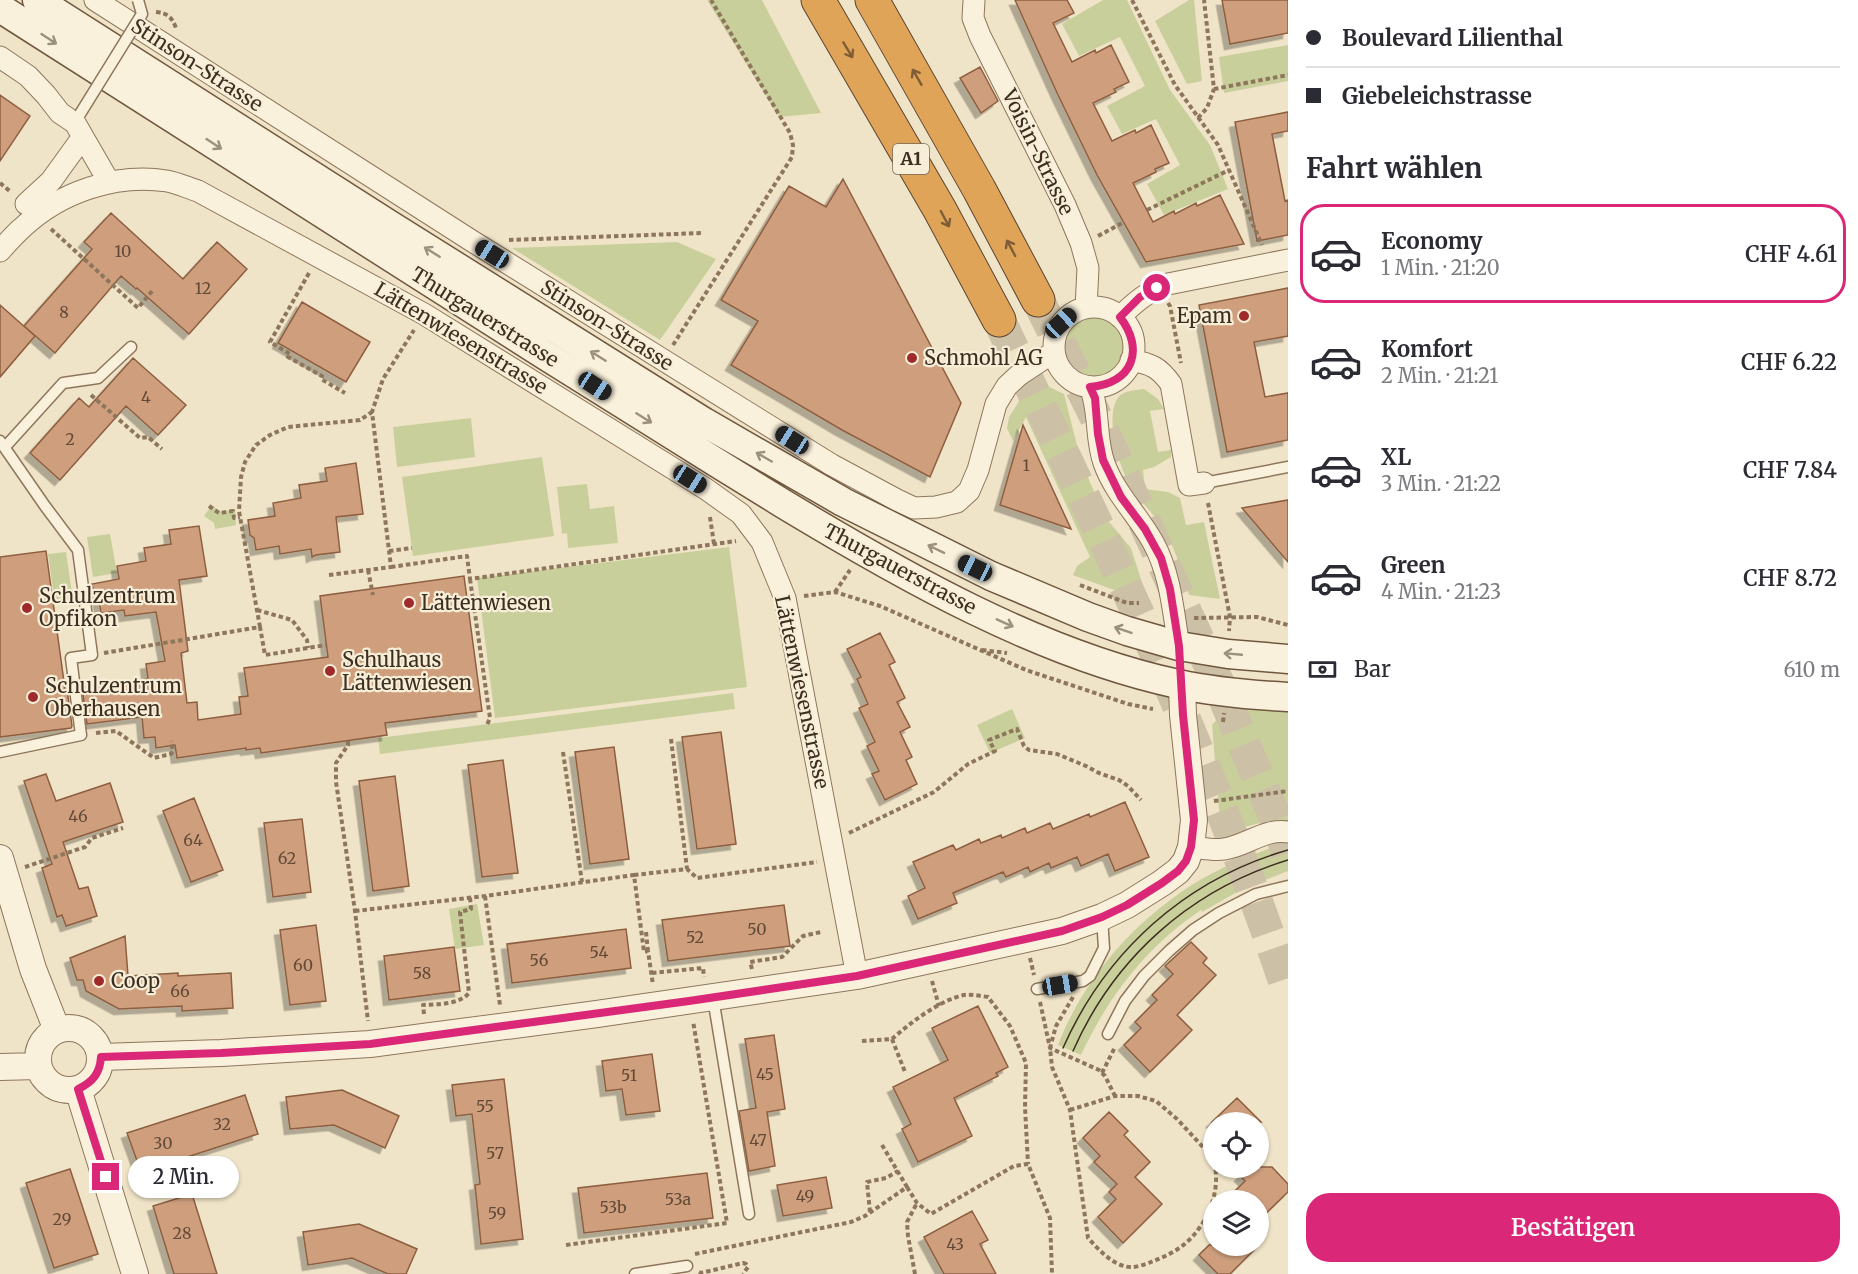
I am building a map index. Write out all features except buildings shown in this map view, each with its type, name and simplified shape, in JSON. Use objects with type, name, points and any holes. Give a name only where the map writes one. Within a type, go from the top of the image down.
[{"type":"highway","name":"A1","points":[[818,0],[934,200],[999,320]]},
{"type":"highway","name":"A1","points":[[872,0],[979,189],[1038,300]]},
{"type":"main road","name":"Thurgauerstrasse","points":[[37,0],[704,422],[795,475],[900,531],[999,579],[1127,631],[1179,646],[1288,660]]},
{"type":"main road","name":"Thurgauerstrasse","points":[[0,8],[695,450],[860,549],[942,593],[1032,635],[1107,664],[1182,685],[1225,692],[1288,697]]},
{"type":"main road","points":[[1179,646],[1182,685]]},
{"type":"street","name":"Voisin-Strasse","points":[[974,0],[973,18],[980,36],[1065,205],[1083,250],[1088,268],[1086,308]]},
{"type":"street","name":"Stinson-Strasse","points":[[103,5],[472,241],[832,465],[914,508],[936,507],[957,502],[969,490],[978,470],[996,404],[1007,386],[1019,375],[1054,352]]},
{"type":"street","points":[[0,57],[28,76],[60,113],[79,125],[109,182]]},
{"type":"street","points":[[26,204],[51,181],[79,125]]},
{"type":"street","name":"Lättenwiesenstrasse","points":[[0,251],[23,227],[48,209],[75,193],[109,182],[142,179],[169,181],[198,191],[424,314],[706,489],[741,514],[762,542],[785,598],[857,976]]},
{"type":"street","points":[[1120,317],[1140,297],[1168,284],[1288,260]]},
{"type":"street","points":[[1098,307],[1110,310],[1120,317],[1129,329],[1133,345],[1131,360],[1125,372],[1103,386],[1090,387],[1066,376],[1058,365],[1054,352],[1055,337],[1061,323],[1072,313],[1086,308],[1098,307]]},
{"type":"street","points":[[1131,360],[1151,364],[1162,372],[1171,384],[1189,485],[1204,483]]},
{"type":"street","points":[[1090,387],[1095,398],[1103,460],[1121,497],[1145,529],[1161,558],[1170,589],[1179,646]]},
{"type":"street","points":[[101,1057],[370,1044],[703,994],[857,976],[1062,931],[1102,917],[1127,905],[1178,871],[1186,861],[1191,847],[1194,820],[1182,685]]},
{"type":"street","points":[[1191,847],[1226,849],[1266,834],[1288,832]]},
{"type":"street","points":[[10,863],[33,969],[57,1030]]},
{"type":"street","points":[[67,1028],[76,1028],[86,1032],[93,1038],[101,1057],[97,1073],[92,1080],[78,1089],[58,1088],[49,1083],[38,1066],[41,1044],[48,1035],[67,1028]]},
{"type":"street","points":[[0,1067],[38,1066]]},
{"type":"street","points":[[78,1089],[135,1274]]},
{"type":"lane","points":[[79,125],[142,14],[138,0]]},
{"type":"lane","points":[[0,752],[81,735],[70,658],[92,655],[78,550],[45,507],[3,444],[63,383],[98,378],[130,347]]},
{"type":"lane","points":[[1204,483],[1288,467]]},
{"type":"lane","points":[[1108,1034],[1125,1001],[1144,976],[1193,930],[1256,894],[1288,886]]},
{"type":"lane","points":[[1037,989],[1083,981],[1090,976],[1104,948],[1102,917]]},
{"type":"lane","points":[[703,994],[749,1214]]},
{"type":"lane","points":[[635,1274],[687,1266]]},
{"type":"path","points":[[670,351],[792,157],[793,145],[790,133],[711,0]]},
{"type":"path","points":[[1132,0],[1175,85],[1218,145],[1263,249]]},
{"type":"path","points":[[1198,118],[1207,108],[1214,89],[1204,0]]},
{"type":"path","points":[[1214,89],[1288,75]]},
{"type":"path","points":[[1146,210],[1229,170]]},
{"type":"path","points":[[1094,238],[1124,222]]},
{"type":"path","points":[[46,224],[138,308],[153,290]]},
{"type":"path","points":[[472,241],[703,233]]},
{"type":"path","points":[[312,269],[270,342],[290,354],[288,357],[322,376],[321,379],[345,393]]},
{"type":"path","points":[[391,567],[372,412],[383,379],[424,314]]},
{"type":"path","points":[[88,380],[89,393],[140,438],[148,437],[162,450]]},
{"type":"path","points":[[326,645],[265,655],[240,517],[241,477],[245,462],[256,446],[270,435],[288,428],[360,420],[372,412]]},
{"type":"path","points":[[1204,483],[1230,617]]},
{"type":"path","points":[[209,506],[219,513],[233,511],[234,518],[240,517]]},
{"type":"path","points":[[712,532],[714,544]]},
{"type":"path","points":[[470,579],[744,540]]},
{"type":"path","points":[[389,551],[412,548]]},
{"type":"path","points":[[329,575],[467,556],[490,718],[487,725]]},
{"type":"path","points":[[836,592],[855,563]]},
{"type":"path","points":[[368,570],[372,595]]},
{"type":"path","points":[[1072,582],[1127,603],[1139,603]]},
{"type":"path","points":[[785,598],[836,592],[880,606],[1026,670],[1128,704],[1153,709]]},
{"type":"path","points":[[257,610],[292,620],[307,640],[308,648]]},
{"type":"path","points":[[1194,618],[1257,617],[1288,625]]},
{"type":"path","points":[[92,655],[260,627]]},
{"type":"path","points":[[831,837],[867,825],[934,792],[968,764],[995,752],[989,740],[1017,729],[1024,746],[1029,750],[1057,754],[1119,780],[1141,800]]},
{"type":"path","points":[[81,735],[116,730],[154,758],[171,754],[171,741]]},
{"type":"path","points":[[671,739],[687,869],[697,878],[836,860]]},
{"type":"path","points":[[348,741],[348,745],[336,763],[336,782],[355,911],[368,1025]]},
{"type":"path","points":[[563,752],[582,882]]},
{"type":"path","points":[[1214,801],[1288,791]]},
{"type":"path","points":[[10,863],[85,847],[92,838],[123,828]]},
{"type":"path","points":[[355,911],[687,869]]},
{"type":"path","points":[[634,875],[644,952],[648,951]]},
{"type":"path","points":[[485,896],[502,1014]]},
{"type":"path","points":[[425,1024],[423,1005],[457,1001],[469,993],[460,912],[471,909],[470,897]]},
{"type":"path","points":[[646,932],[654,993]]},
{"type":"path","points":[[753,976],[750,962],[782,957],[803,936],[821,932]]},
{"type":"path","points":[[566,1245],[727,1223],[703,994],[703,968],[652,973]]},
{"type":"path","points":[[931,976],[939,1006]]},
{"type":"path","points":[[1083,981],[1056,1026],[1050,1048],[1052,1067],[1070,1110],[1089,1238],[1102,1254],[1126,1267],[1143,1265],[1158,1259],[1187,1242],[1201,1226],[1212,1203],[1217,1178]]},
{"type":"path","points":[[862,1041],[892,1039],[906,1026],[939,1006],[963,996],[988,997],[1010,1026],[1026,1062],[1025,1107],[1028,1164],[1050,1218],[1052,1274]]},
{"type":"path","points":[[892,1039],[905,1072]]},
{"type":"path","points":[[1050,1048],[1099,1070],[1105,1076],[1115,1096]]},
{"type":"path","points":[[1070,1110],[1115,1096],[1138,1096],[1156,1101],[1177,1119],[1203,1147]]},
{"type":"path","points":[[882,1145],[917,1203],[931,1215],[1014,1166],[1028,1164]]},
{"type":"path","points":[[870,1212],[867,1182],[886,1178],[898,1171]]},
{"type":"path","points":[[743,1274],[748,1267],[743,1263],[701,1273],[687,1266],[694,1254],[851,1222],[870,1212],[907,1186]]},
{"type":"path","points":[[915,1274],[907,1222],[917,1203]]},
{"type":"green space","points":[[707,0],[762,0],[821,113],[779,117]]},
{"type":"green space","points":[[1103,0],[1127,0],[1170,90],[1210,145],[1228,189],[1164,215],[1147,184],[1180,165],[1156,119],[1122,134],[1107,106],[1145,86],[1120,37],[1079,56],[1062,24]]},
{"type":"green space","points":[[1189,0],[1194,0],[1202,81],[1187,84],[1155,21]]},
{"type":"green space","points":[[1288,45],[1288,81],[1224,93],[1219,57]]},
{"type":"green space","points":[[677,242],[716,259],[660,340],[512,248]]},
{"type":"green space","points":[[1094,317],[1115,326],[1124,347],[1115,368],[1094,377],[1073,368],[1064,347],[1073,326]]},
{"type":"green space","points":[[1043,384],[1064,394],[1081,461],[1105,517],[1131,548],[1145,592],[1117,591],[1073,575],[1077,566],[1090,557],[1026,417],[1013,441],[1007,428],[1009,417],[1025,392]]},
{"type":"green space","points":[[1144,389],[1158,399],[1164,409],[1150,411],[1158,452],[1171,450],[1171,457],[1154,467],[1143,470],[1145,489],[1168,492],[1180,498],[1186,525],[1204,522],[1220,599],[1189,595],[1177,557],[1166,534],[1126,478],[1114,439],[1113,412],[1116,401],[1122,394]]},
{"type":"green space","points":[[471,418],[475,457],[397,467],[393,427]]},
{"type":"green space","points":[[542,457],[554,536],[413,556],[402,477]]},
{"type":"green space","points":[[587,484],[590,509],[614,506],[618,543],[568,548],[567,533],[562,534],[557,487]]},
{"type":"green space","points":[[212,505],[221,512],[235,509],[236,525],[215,529],[214,523],[204,516]]},
{"type":"green space","points":[[110,534],[117,573],[93,577],[87,537]]},
{"type":"green space","points":[[729,547],[747,687],[495,718],[477,578]]},
{"type":"green space","points":[[66,552],[73,601],[55,603],[48,554]]},
{"type":"green space","points":[[733,693],[735,709],[380,754],[378,738]]},
{"type":"green space","points":[[1227,708],[1288,709],[1288,820],[1260,823],[1221,833],[1212,725]]},
{"type":"green space","points":[[1012,709],[1025,738],[990,753],[977,725]]},
{"type":"green space","points":[[1283,843],[1288,849],[1288,871],[1244,888],[1202,912],[1201,910],[1181,924],[1146,956],[1131,974],[1104,1013],[1081,1055],[1058,1045],[1069,1020],[1097,974],[1113,953],[1152,915],[1195,883],[1238,861]]},
{"type":"green space","points":[[477,904],[484,945],[455,949],[449,909]]},
{"type":"tunnel","points":[[1038,300],[1100,425],[1219,685],[1288,853]]},
{"type":"tunnel","points":[[999,320],[1105,542],[1166,677],[1210,780],[1288,991]]},
{"type":"tram line","points":[[1063,1048],[1102,980],[1126,950],[1153,924],[1183,900],[1216,880],[1251,863],[1288,850]]},
{"type":"tram line","points":[[1073,1051],[1090,1017],[1110,986],[1159,932],[1188,909],[1219,889],[1252,873],[1288,860]]},
{"type":"place","name":"Epam","points":[[1244,316]]},
{"type":"place","name":"Schmohl AG","points":[[912,358]]},
{"type":"place","name":"Lättenwiesen","points":[[409,603]]},
{"type":"place","name":"Schulzentrum Opfikon","points":[[27,608]]},
{"type":"place","name":"Schulhaus Lättenwiesen","points":[[330,671]]},
{"type":"place","name":"Schulzentrum Oberhausen","points":[[33,697]]},
{"type":"place","name":"Coop","points":[[99,981]]},
{"type":"route","points":[[106,1177],[78,1089],[86,1086],[92,1080],[97,1073],[101,1057],[370,1044],[857,976],[1062,931],[1102,917],[1127,905],[1178,871],[1186,861],[1191,847],[1194,820],[1183,715],[1179,646],[1170,589],[1155,545],[1110,478],[1103,460],[1095,398],[1090,387],[1103,386],[1125,372],[1131,360],[1133,345],[1129,329],[1120,317],[1140,297],[1157,288]]}]
